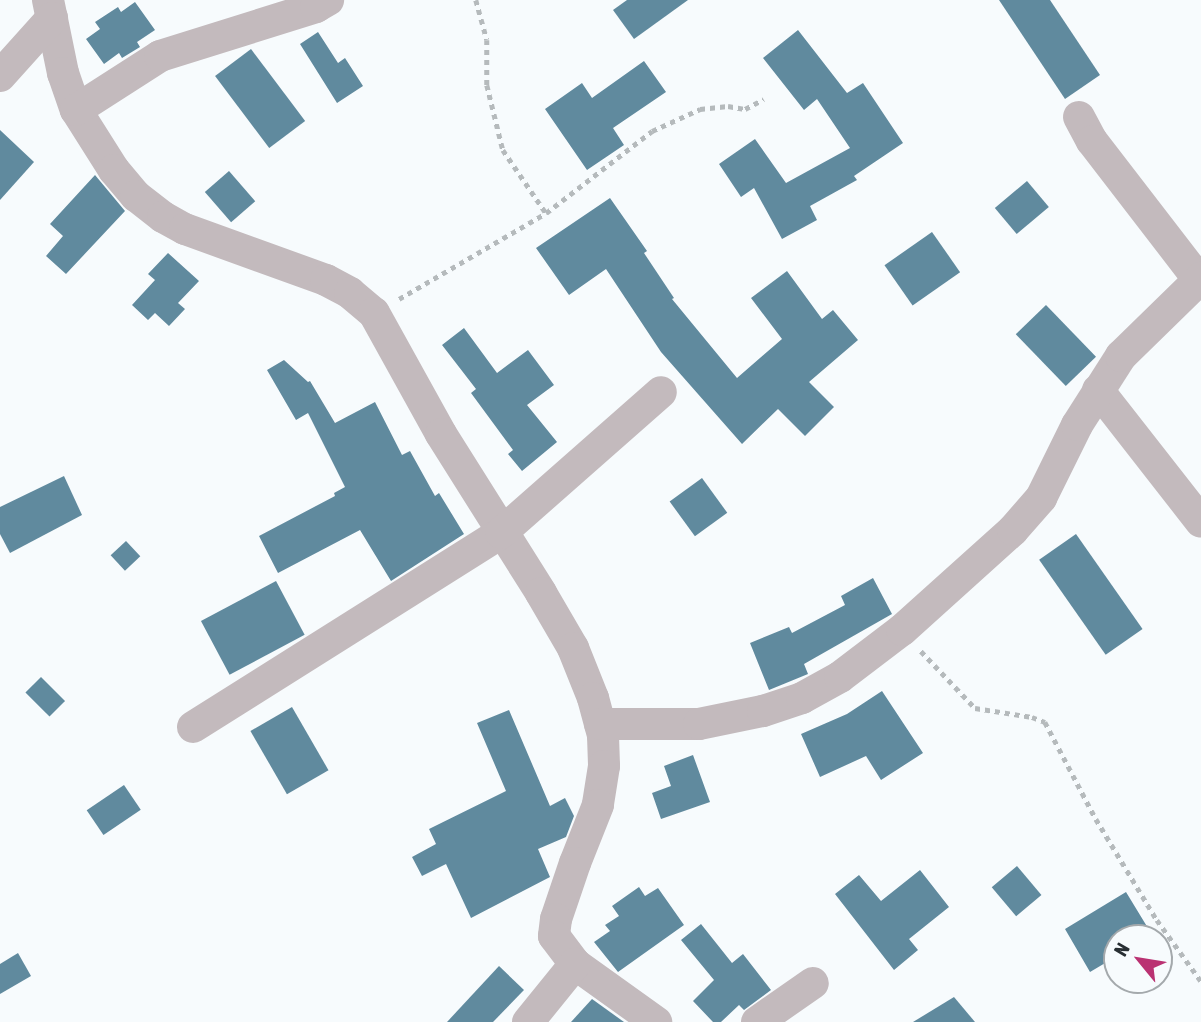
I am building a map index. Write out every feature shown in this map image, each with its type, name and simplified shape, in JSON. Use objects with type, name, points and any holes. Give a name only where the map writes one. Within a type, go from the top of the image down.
[{"type":"street","points":[[76,110],[160,56],[316,7],[328,0]]},
{"type":"street","points":[[50,9],[63,74],[76,110],[114,170],[136,196],[163,217],[185,229],[326,280],[350,293],[374,313],[441,434],[573,648],[600,724],[604,766],[598,805],[553,930],[557,944],[575,964],[656,1022]]},
{"type":"street","points":[[0,76],[50,9]]},
{"type":"street","points":[[600,724],[699,724],[763,711],[802,698],[840,677],[902,629],[1013,530],[1041,499],[1060,457],[1098,390],[1121,356],[1200,279],[1092,141],[1079,117]]},
{"type":"street","points":[[1098,390],[1201,522]]},
{"type":"street","points":[[193,727],[501,533],[661,392]]},
{"type":"street","points":[[528,1022],[575,964]]},
{"type":"street","points":[[757,1022],[813,983]]},
{"type":"path","points":[[476,0],[486,40],[487,85],[503,150],[546,213]]},
{"type":"path","points":[[374,313],[546,213],[652,131],[679,116],[700,109],[719,107],[745,110],[764,99]]},
{"type":"path","points":[[902,629],[958,693],[975,708],[1032,717],[1045,722],[1096,819],[1157,920],[1201,981]]},
{"type":"building","points":[[627,0],[688,0],[634,39],[613,10]]},
{"type":"building","points":[[999,0],[1050,0],[1100,75],[1065,99]]},
{"type":"building","points":[[135,2],[155,30],[137,42],[140,47],[122,58],[119,53],[104,64],[86,39],[100,29],[95,22],[118,7],[121,12]]},
{"type":"building","points":[[798,30],[847,93],[863,83],[903,143],[854,176],[857,180],[810,206],[817,220],[782,239],[754,188],[741,197],[719,164],[755,139],[786,183],[850,148],[817,99],[804,110],[763,58]]},
{"type":"building","points":[[318,32],[338,63],[345,58],[363,86],[337,103],[300,44]]},
{"type":"building","points":[[251,49],[305,121],[269,148],[215,76]]},
{"type":"building","points":[[644,61],[666,92],[613,128],[624,145],[587,170],[545,109],[582,83],[592,98]]},
{"type":"building","points":[[0,130],[34,162],[0,200]]},
{"type":"building","points":[[229,171],[255,201],[231,222],[205,192]]},
{"type":"building","points":[[95,175],[125,211],[66,274],[46,256],[63,236],[50,224]]},
{"type":"building","points":[[1027,181],[1049,207],[1017,234],[995,208]]},
{"type":"building","points":[[610,198],[647,251],[644,253],[674,298],[672,299],[737,378],[782,339],[751,298],[787,271],[822,319],[833,310],[858,340],[809,382],[834,407],[805,436],[778,409],[742,444],[661,352],[606,269],[569,295],[536,248]]},
{"type":"building","points":[[932,232],[960,272],[913,305],[884,265]]},
{"type":"building","points":[[168,253],[199,281],[178,303],[185,309],[169,326],[155,313],[148,320],[132,305],[155,280],[148,274]]},
{"type":"building","points":[[1046,305],[1096,357],[1066,386],[1016,334]]},
{"type":"building","points":[[464,328],[497,373],[528,350],[554,385],[527,405],[557,442],[522,471],[508,454],[513,450],[471,393],[476,389],[442,345]]},
{"type":"building","points":[[284,360],[310,381],[335,423],[375,402],[402,455],[410,451],[435,496],[439,493],[464,534],[391,581],[360,530],[278,573],[259,536],[335,496],[334,493],[345,487],[308,413],[296,420],[267,370]]},
{"type":"building","points":[[64,476],[82,515],[10,553],[0,534],[0,507]]},
{"type":"building","points":[[702,478],[727,513],[695,536],[670,502]]},
{"type":"building","points":[[1076,534],[1143,629],[1106,655],[1039,560]]},
{"type":"building","points":[[126,541],[140,556],[125,571],[111,555]]},
{"type":"building","points":[[873,578],[892,614],[804,664],[808,674],[769,690],[750,643],[789,627],[792,633],[845,605],[841,596]]},
{"type":"building","points":[[276,581],[305,635],[230,675],[201,621]]},
{"type":"building","points":[[41,677],[65,701],[49,717],[25,693]]},
{"type":"building","points":[[882,691],[923,753],[881,780],[866,756],[820,777],[801,734],[847,714]]},
{"type":"building","points":[[292,707],[328,770],[287,794],[250,731]]},
{"type":"building","points":[[509,710],[550,806],[565,798],[574,816],[566,837],[538,849],[550,877],[471,918],[446,864],[422,876],[412,857],[436,844],[429,829],[506,791],[477,723]]},
{"type":"building","points":[[693,755],[710,802],[661,819],[652,793],[671,786],[664,766]]},
{"type":"building","points":[[124,785],[141,810],[103,835],[87,810]]},
{"type":"building","points":[[1017,866],[1041,895],[1016,916],[992,887]]},
{"type":"building","points":[[920,870],[949,907],[909,939],[918,950],[894,970],[835,894],[859,875],[881,901]]},
{"type":"building","points":[[639,887],[645,896],[658,888],[684,925],[618,972],[594,942],[610,931],[605,925],[619,916],[612,906]]},
{"type":"building","points":[[1126,892],[1145,924],[1103,924],[1103,964],[1090,972],[1065,929]]},
{"type":"building","points":[[701,924],[732,963],[743,954],[771,990],[744,1010],[739,1005],[721,1022],[713,1022],[693,1001],[714,980],[681,940]]},
{"type":"building","points":[[18,953],[31,976],[0,994],[0,964]]},
{"type":"building","points":[[499,966],[524,990],[493,1022],[447,1022]]},
{"type":"building","points":[[954,997],[975,1022],[913,1022]]},
{"type":"building","points":[[592,999],[624,1022],[571,1022]]}]
